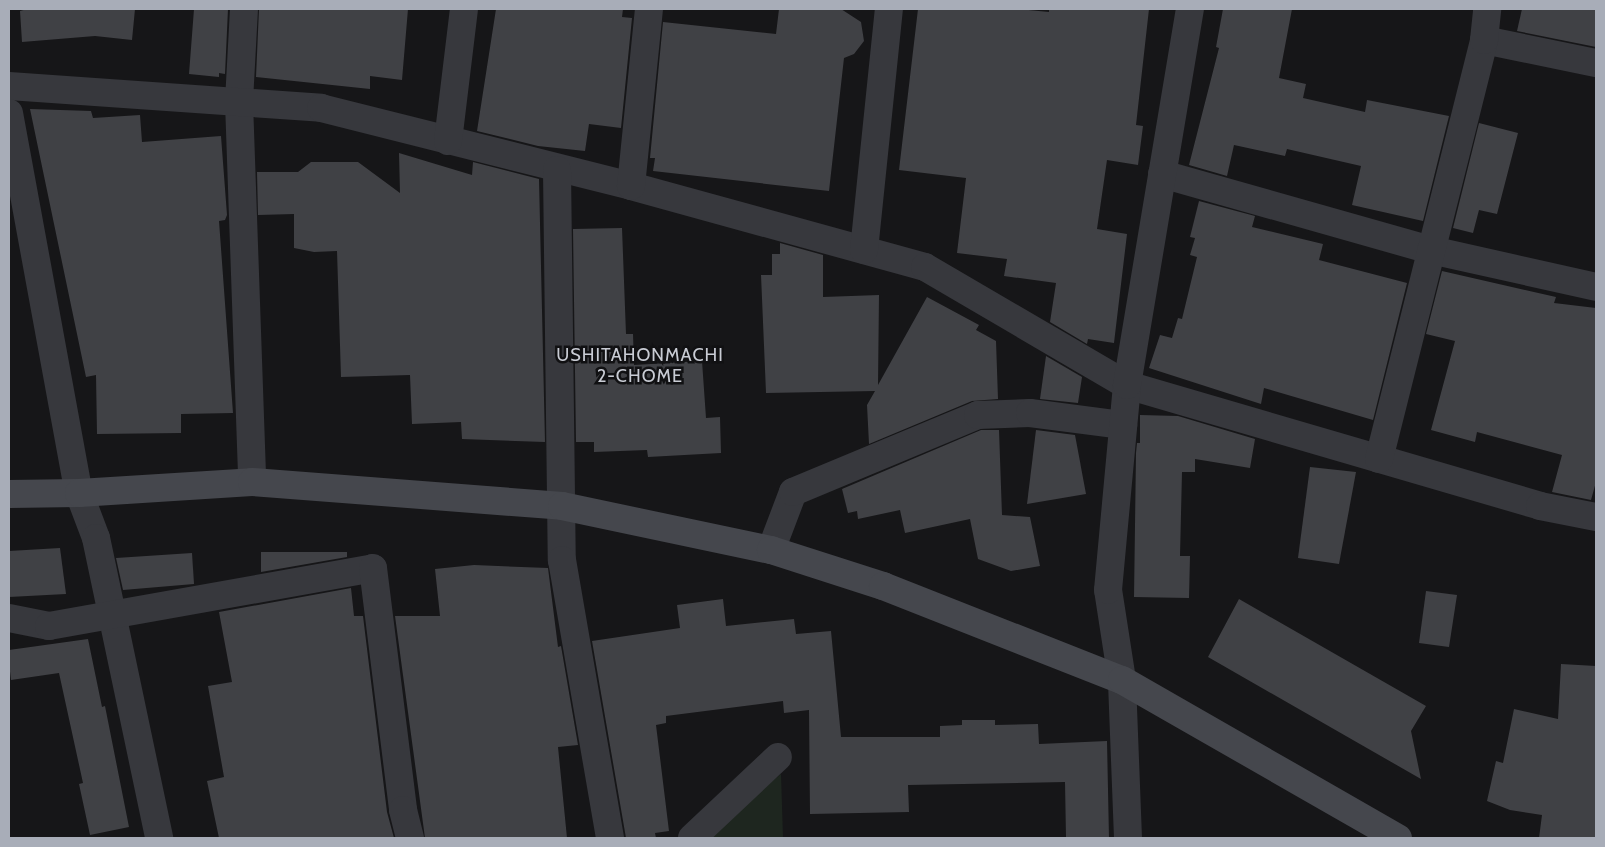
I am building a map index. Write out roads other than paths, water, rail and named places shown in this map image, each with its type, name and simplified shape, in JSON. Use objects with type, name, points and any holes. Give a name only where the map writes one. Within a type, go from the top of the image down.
[{"type":"street","points":[[244,9],[239,102],[252,482]]},
{"type":"street","points":[[448,142],[464,9]]},
{"type":"street","points":[[631,186],[649,9]]},
{"type":"street","points":[[864,250],[888,9]]},
{"type":"street","points":[[1128,838],[1122,680],[1108,590],[1127,385],[1190,9]]},
{"type":"street","points":[[1379,459],[1484,40],[1487,9]]},
{"type":"street","points":[[1484,40],[1596,63]]},
{"type":"street","points":[[9,86],[321,108],[557,170],[631,186],[925,267],[1127,385],[1540,506],[1596,517]]},
{"type":"street","points":[[9,113],[79,494],[96,538],[114,615],[160,838]]},
{"type":"street","points":[[557,170],[562,560],[610,838]]},
{"type":"street","points":[[1162,174],[1431,250],[1596,287]]},
{"type":"street","points":[[771,550],[793,492],[978,415],[1030,413],[1123,426]]},
{"type":"street","points":[[9,494],[79,494],[252,482],[562,506],[771,550],[883,586],[1122,680],[1398,838]]},
{"type":"street","points":[[9,618],[49,626],[373,568],[403,810],[410,838]]},
{"type":"street","points":[[692,838],[778,757]]},
{"type":"district","name":"USHITAHONMACHI 2-CHOME","points":[[640,366]]}]
